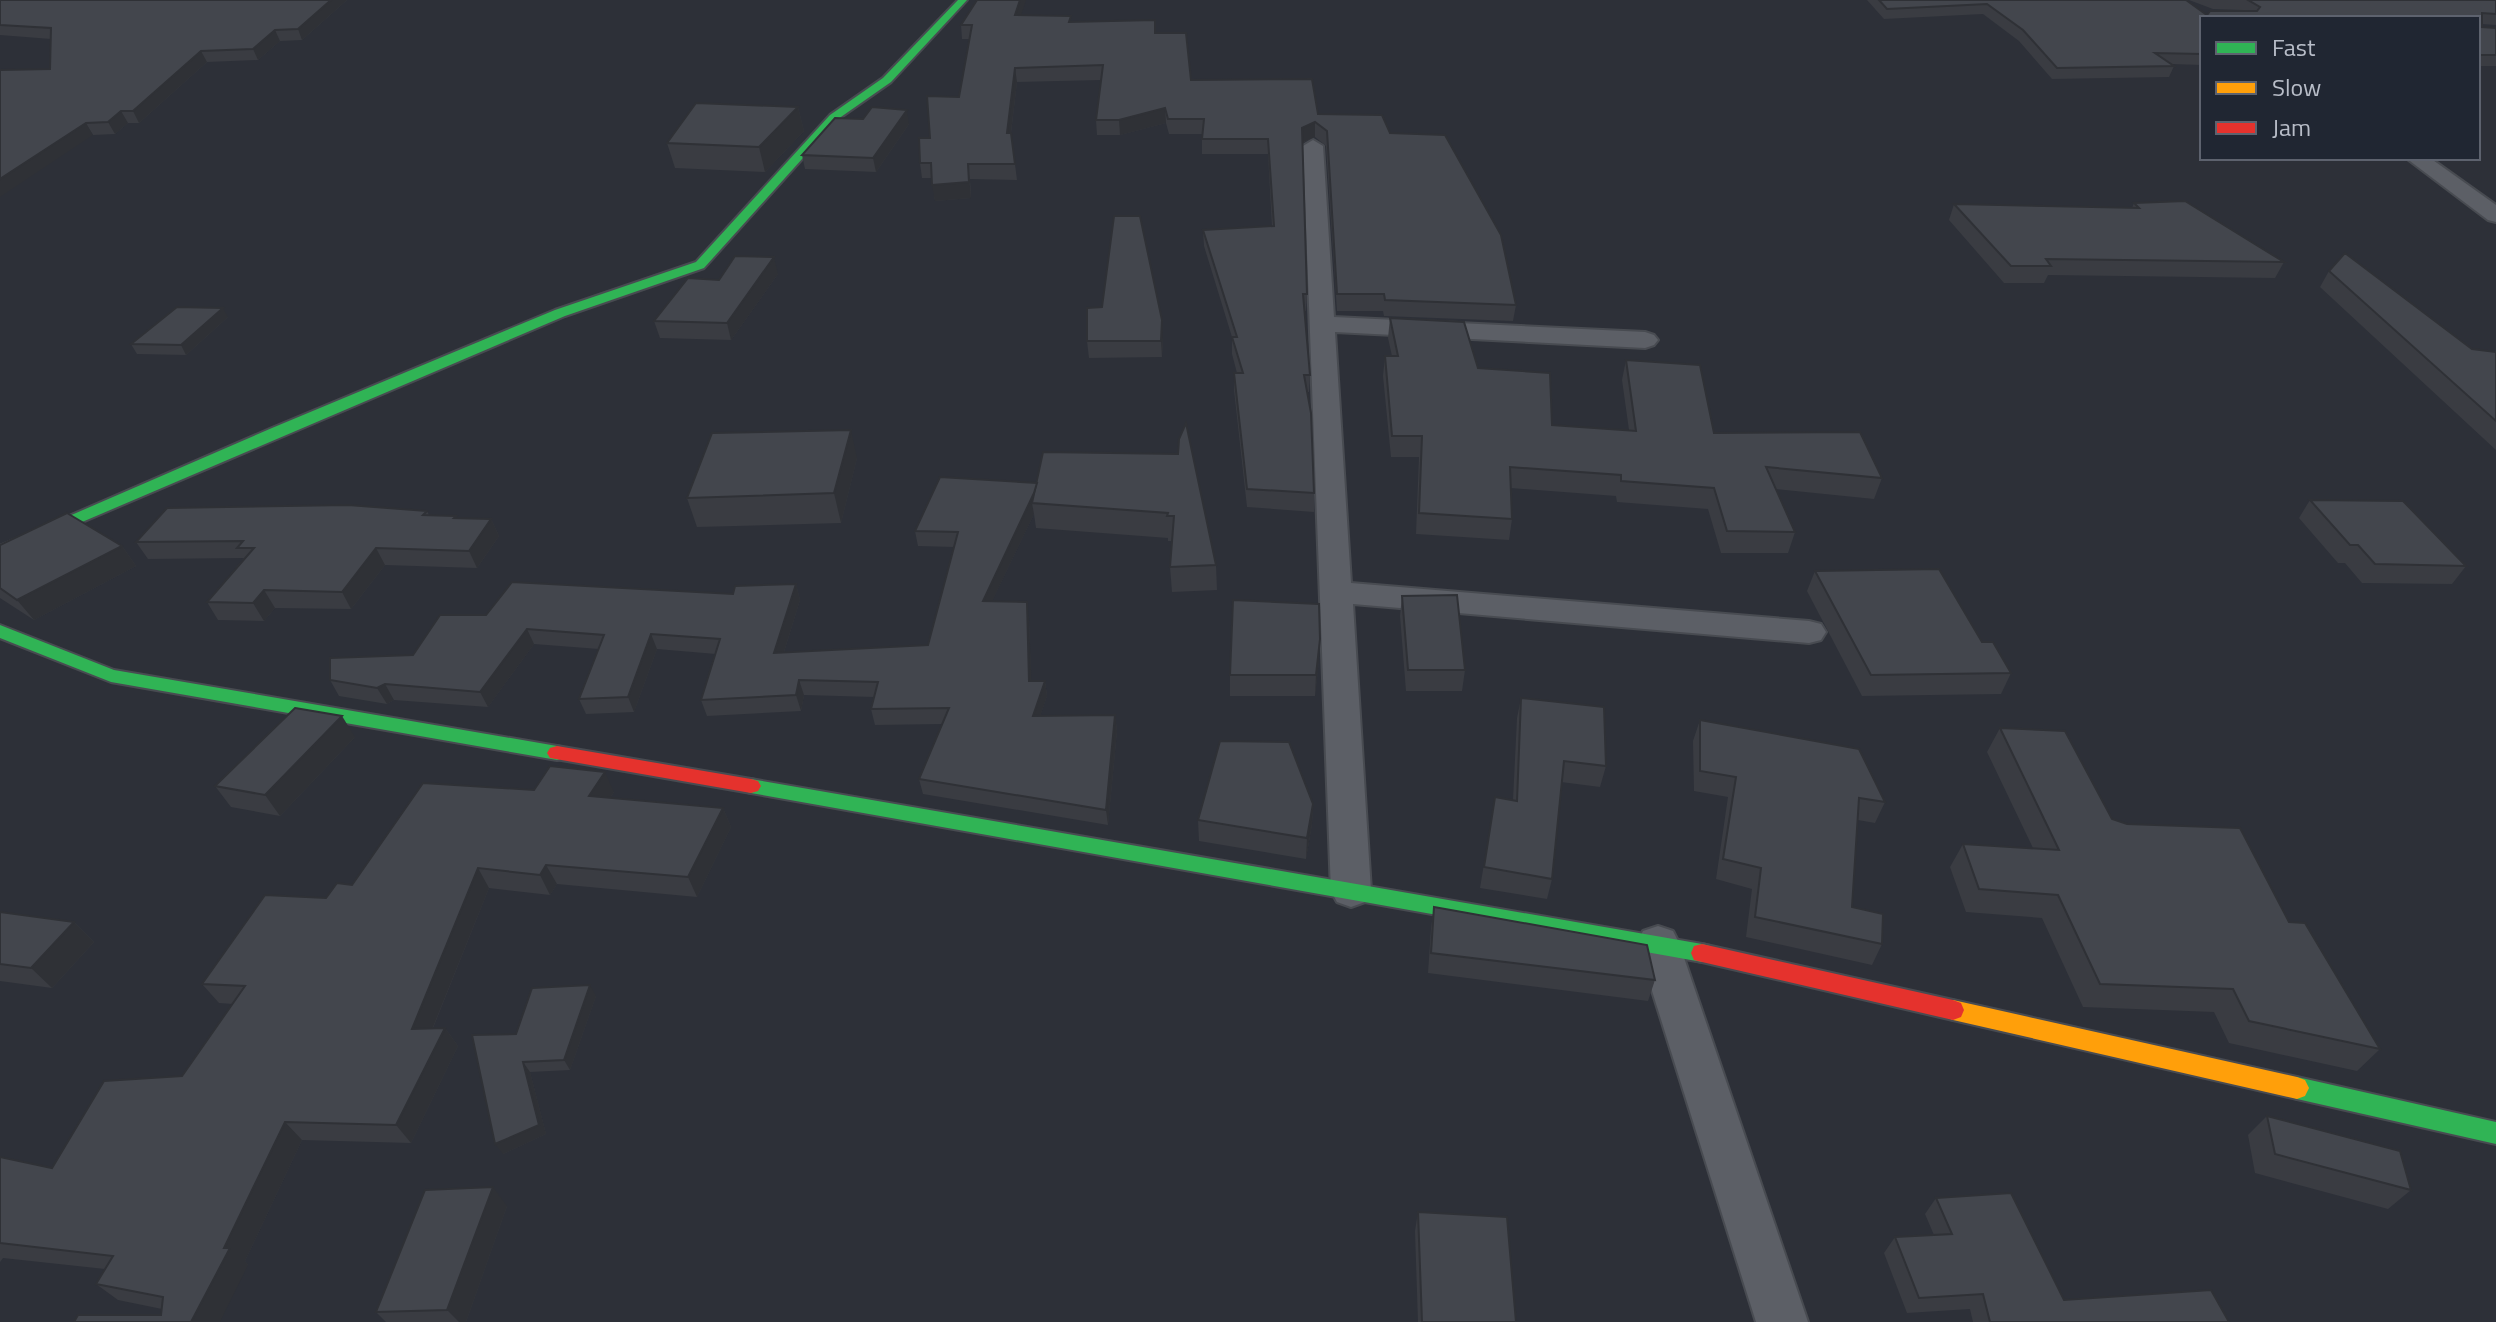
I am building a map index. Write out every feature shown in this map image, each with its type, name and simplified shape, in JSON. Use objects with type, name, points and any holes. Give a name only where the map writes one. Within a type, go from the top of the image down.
[{"type":"street","points":[[0,552],[546,319],[700,265],[834,117],[887,80],[963,0]]},
{"type":"street","points":[[1313,146],[1351,891]]},
{"type":"street","points":[[2419,160],[2496,215]]},
{"type":"street","points":[[1323,324],[1645,340]]},
{"type":"street","points":[[1336,592],[1809,632]]},
{"type":"street","points":[[0,631],[111,676],[1658,943],[2496,1133]]},
{"type":"street","points":[[1658,943],[1782,1322]]},
{"type":"building","points":[[0,0],[331,0],[298,29],[275,30],[253,49],[201,51],[133,111],[121,111],[108,122],[86,123],[0,179],[0,70],[50,69],[51,28],[0,25]]},
{"type":"building","points":[[977,0],[1020,0],[1015,15],[1071,16],[1069,22],[1155,20],[1155,33],[1186,33],[1191,80],[1312,79],[1318,114],[1382,115],[1390,133],[1445,135],[1501,235],[1516,305],[1385,300],[1384,294],[1337,294],[1327,131],[1315,122],[1302,128],[1307,294],[1303,294],[1310,375],[1304,375],[1311,413],[1314,493],[1247,489],[1234,373],[1243,373],[1232,337],[1237,337],[1203,230],[1274,226],[1268,139],[1202,139],[1204,119],[1168,119],[1165,108],[1119,120],[1096,120],[1103,65],[1015,68],[1007,133],[1011,133],[1015,164],[968,164],[969,182],[932,185],[931,163],[920,163],[919,138],[930,138],[927,96],[959,97],[972,25],[961,25]]},
{"type":"building","points":[[1879,0],[2186,0],[2207,15],[2210,11],[2257,11],[2260,7],[2248,0],[2496,0],[2496,14],[2482,13],[2482,27],[2496,28],[2496,55],[2480,55],[2480,16],[2200,16],[2200,54],[2155,53],[2174,66],[2057,68],[2023,30],[1987,4],[1887,9]]},
{"type":"building","points":[[696,103],[798,107],[759,147],[667,143]]},
{"type":"building","points":[[872,107],[907,110],[873,158],[802,155],[835,118],[863,119]]},
{"type":"building","points":[[2185,201],[2284,262],[2046,259],[2051,266],[2011,266],[1954,204],[2139,208],[2134,203]]},
{"type":"building","points":[[1114,216],[1140,216],[1162,320],[1161,341],[1087,341],[1087,308],[1102,307]]},
{"type":"building","points":[[2345,253],[2472,349],[2496,352],[2496,421],[2329,271]]},
{"type":"building","points":[[735,256],[774,257],[727,323],[654,321],[688,278],[719,280]]},
{"type":"building","points":[[177,307],[223,308],[181,345],[131,344]]},
{"type":"building","points":[[1390,318],[1464,322],[1478,368],[1550,373],[1552,425],[1636,431],[1626,360],[1700,365],[1714,433],[1860,432],[1882,478],[1766,467],[1795,532],[1727,531],[1714,488],[1621,481],[1621,475],[1510,467],[1512,519],[1419,513],[1422,436],[1392,436],[1385,356],[1398,356]]},
{"type":"building","points":[[1186,423],[1216,565],[1170,567],[1174,516],[1167,516],[1168,513],[1032,503],[1043,452],[1178,454],[1179,439]]},
{"type":"building","points":[[851,430],[834,493],[687,498],[712,433]]},
{"type":"building","points":[[940,477],[1037,483],[983,601],[1027,602],[1029,681],[1045,681],[1033,716],[1115,715],[1106,810],[919,779],[949,708],[871,709],[878,682],[799,680],[796,695],[701,700],[720,639],[651,634],[628,697],[579,699],[604,635],[527,629],[480,692],[385,684],[377,688],[330,680],[330,658],[413,655],[440,615],[486,615],[512,582],[733,594],[735,586],[796,584],[774,653],[928,645],[958,532],[915,531]]},
{"type":"building","points":[[2310,500],[2403,501],[2466,566],[2375,564],[2358,545],[2350,545]]},
{"type":"building","points":[[348,505],[427,511],[423,515],[491,519],[469,551],[376,548],[342,592],[264,590],[253,603],[207,602],[254,548],[237,548],[243,541],[136,542],[167,508]]},
{"type":"building","points":[[67,513],[122,546],[17,600],[0,588],[0,545]]},
{"type":"building","points":[[1939,569],[1982,642],[1993,642],[2011,673],[1871,675],[1815,571]]},
{"type":"building","points":[[1457,595],[1465,670],[1408,670],[1402,596]]},
{"type":"building","points":[[1233,600],[1319,604],[1320,639],[1316,675],[1230,675]]},
{"type":"building","points":[[1521,698],[1604,707],[1606,766],[1564,761],[1552,879],[1484,867],[1495,797],[1517,801]]},
{"type":"building","points":[[295,708],[342,716],[265,795],[215,786]]},
{"type":"building","points":[[1700,720],[1859,749],[1885,802],[1859,798],[1852,907],[1883,914],[1882,944],[1755,917],[1761,868],[1723,859],[1736,777],[1700,771]]},
{"type":"building","points":[[2000,728],[2065,731],[2112,819],[2127,824],[2240,828],[2289,922],[2305,923],[2380,1049],[2249,1021],[2233,989],[2100,984],[2058,895],[1979,889],[1963,844],[2059,850]]},
{"type":"building","points":[[1220,741],[1289,742],[1313,804],[1307,838],[1198,820]]},
{"type":"building","points":[[550,766],[605,772],[589,796],[723,808],[688,877],[546,865],[540,875],[478,868],[412,1029],[445,1028],[396,1125],[285,1122],[224,1248],[230,1248],[191,1322],[74,1322],[78,1315],[161,1315],[163,1297],[96,1284],[113,1256],[0,1243],[0,1157],[52,1168],[104,1081],[182,1076],[245,986],[202,984],[265,895],[326,898],[337,883],[352,885],[423,783],[534,790]]},
{"type":"building","points":[[1434,907],[1647,945],[1655,980],[1431,953]]},
{"type":"building","points":[[0,912],[74,922],[31,968],[0,964]]},
{"type":"building","points":[[590,985],[564,1060],[523,1062],[539,1125],[495,1144],[472,1035],[516,1034],[532,988]]},
{"type":"building","points":[[2267,1116],[2400,1151],[2411,1190],[2275,1154]]},
{"type":"building","points":[[493,1187],[447,1310],[376,1312],[425,1190]]},
{"type":"building","points":[[2011,1193],[2064,1300],[2211,1290],[2229,1322],[1990,1322],[1983,1294],[1919,1298],[1895,1237],[1952,1234],[1936,1198]]},
{"type":"building","points":[[1418,1212],[1507,1217],[1516,1322],[1422,1322]]},
{"type":"traffic: fast","points":[[0,552],[277,431],[560,313],[700,265],[834,117],[887,80],[963,0]]},
{"type":"traffic: fast","points":[[0,631],[111,676],[557,753]]},
{"type":"traffic: fast","points":[[751,786],[1702,953]]},
{"type":"traffic: fast","points":[[2297,1088],[2496,1133]]},
{"type":"traffic: slow","points":[[1953,1010],[2297,1088]]},
{"type":"traffic: jam","points":[[557,753],[751,786]]},
{"type":"traffic: jam","points":[[1702,953],[1953,1010]]}]
